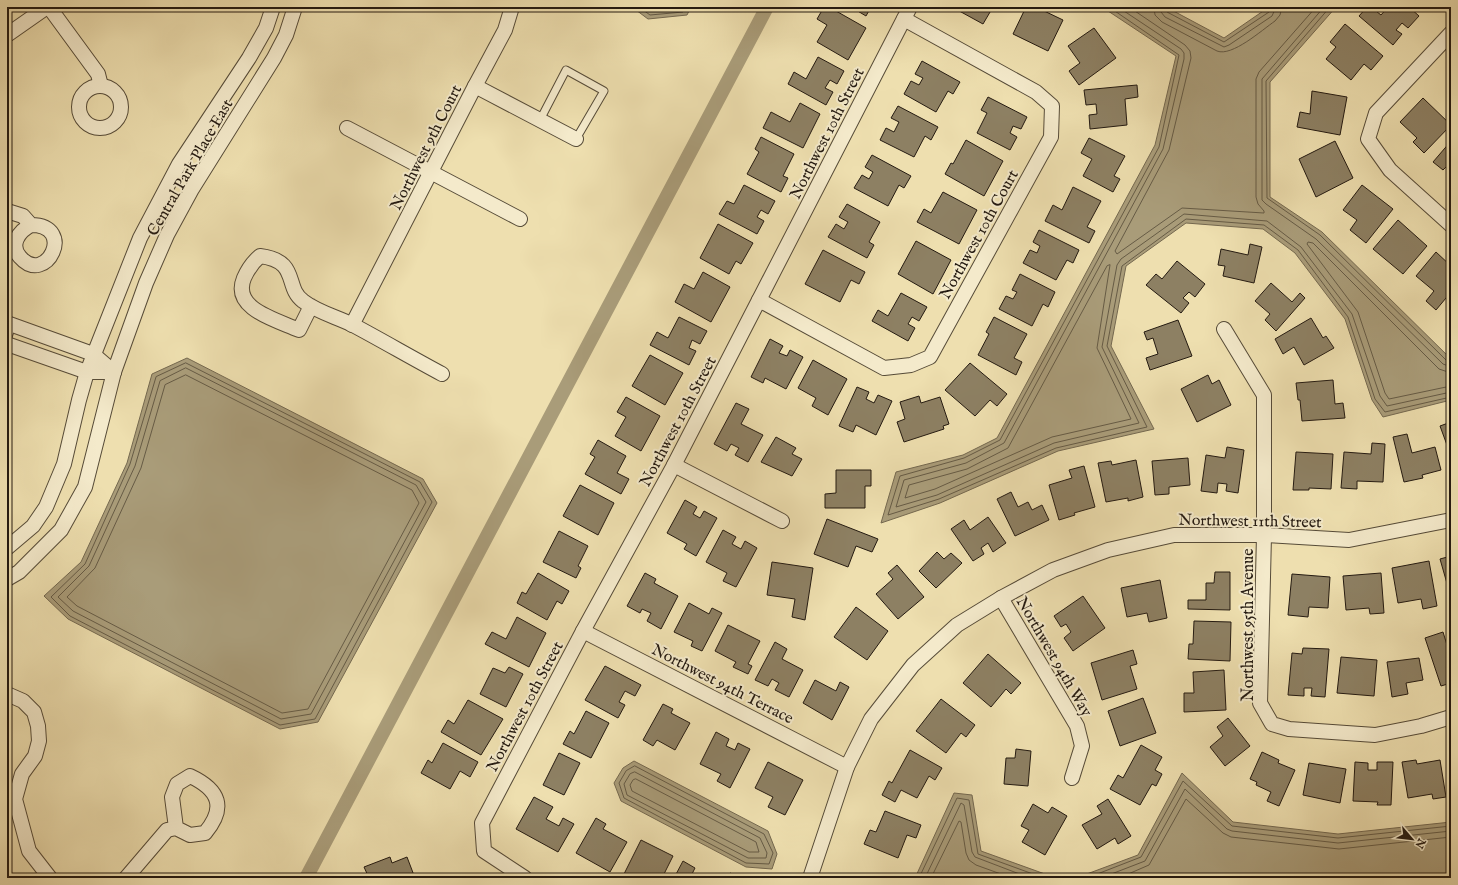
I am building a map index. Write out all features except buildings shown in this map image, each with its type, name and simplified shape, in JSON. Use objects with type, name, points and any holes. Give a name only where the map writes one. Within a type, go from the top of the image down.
[{"type":"street","points":[[7,35],[48,7],[98,74],[101,86]]},
{"type":"street","name":"Central Park Place East","points":[[7,548],[33,526],[46,507],[64,464],[79,400],[93,354],[140,238],[179,164],[249,58],[266,28],[273,7]]},
{"type":"street","name":"Central Park Place East","points":[[7,579],[19,572],[61,530],[85,487],[114,372],[146,283],[166,235],[192,189],[274,58],[286,35],[295,7]]},
{"type":"street","points":[[475,86],[505,30],[512,7]]},
{"type":"street","name":"Northwest 10th Court","points":[[759,300],[884,368],[911,365],[930,357],[1051,137],[1052,106],[1036,92],[907,13]]},
{"type":"street","name":"Northwest 10th Street","points":[[525,878],[484,851],[482,823],[583,630],[674,465],[907,13]]},
{"type":"street","points":[[1451,32],[1376,113],[1368,139],[1390,170],[1451,225]]},
{"type":"street","name":"Northwest 9th Court","points":[[352,325],[475,86],[576,139]]},
{"type":"street","points":[[346,128],[520,220]]},
{"type":"street","points":[[7,211],[23,216],[31,225]]},
{"type":"street","points":[[311,306],[299,330],[247,305],[242,296],[241,286],[253,263],[260,256],[271,257],[284,265],[290,275],[296,295],[304,302],[352,325],[442,374]]},
{"type":"street","points":[[10,324],[93,354],[114,372]]},
{"type":"street","name":"Northwest 95th Avenue","points":[[1224,329],[1264,395],[1264,535],[1260,703],[1272,724],[1289,729],[1375,735],[1421,726],[1451,717]]},
{"type":"street","points":[[7,344],[87,372],[114,372]]},
{"type":"street","points":[[674,465],[782,521]]},
{"type":"street","name":"Northwest 11th Street","points":[[810,878],[847,767],[870,719],[913,665],[958,625],[1001,598],[1053,570],[1115,549],[1174,535],[1264,535],[1349,540],[1451,520]]},
{"type":"street","name":"Northwest 94th Way","points":[[1001,598],[1077,726],[1082,746],[1072,778]]},
{"type":"street","name":"Northwest 94th Terrace","points":[[583,630],[847,767]]},
{"type":"street","points":[[7,694],[23,701],[34,712],[38,726],[38,741],[35,756],[22,774],[15,799],[29,851],[50,878]]},
{"type":"street","points":[[126,878],[167,830],[176,828]]},
{"type":"lane","points":[[540,120],[566,70],[604,91],[576,139]]},
{"type":"lane","points":[[7,340],[10,324]]},
{"type":"water","points":[[632,7],[691,7],[687,15],[648,19]]},
{"type":"water","points":[[1102,7],[1166,7],[1224,38],[1269,7],[1336,7],[1270,82],[1270,197],[1322,232],[1451,359],[1451,400],[1383,417],[1372,400],[1345,319],[1295,253],[1263,229],[1186,223],[1126,266],[1111,346],[1154,429],[1058,451],[940,503],[881,523],[896,472],[963,455],[997,438],[1155,145],[1176,56]]},
{"type":"water","points":[[187,358],[423,479],[437,503],[318,722],[280,729],[68,619],[44,596],[81,562],[127,463],[152,374]]},
{"type":"water","points":[[634,761],[768,831],[777,854],[772,869],[746,867],[621,801],[614,783],[623,768]]},
{"type":"water","points":[[1182,773],[1233,822],[1338,834],[1451,822],[1451,878],[1076,878],[1138,855]]},
{"type":"water","points":[[954,793],[972,795],[981,851],[1056,878],[915,878]]},
{"type":"waterway","points":[[306,878],[767,7]]}]
